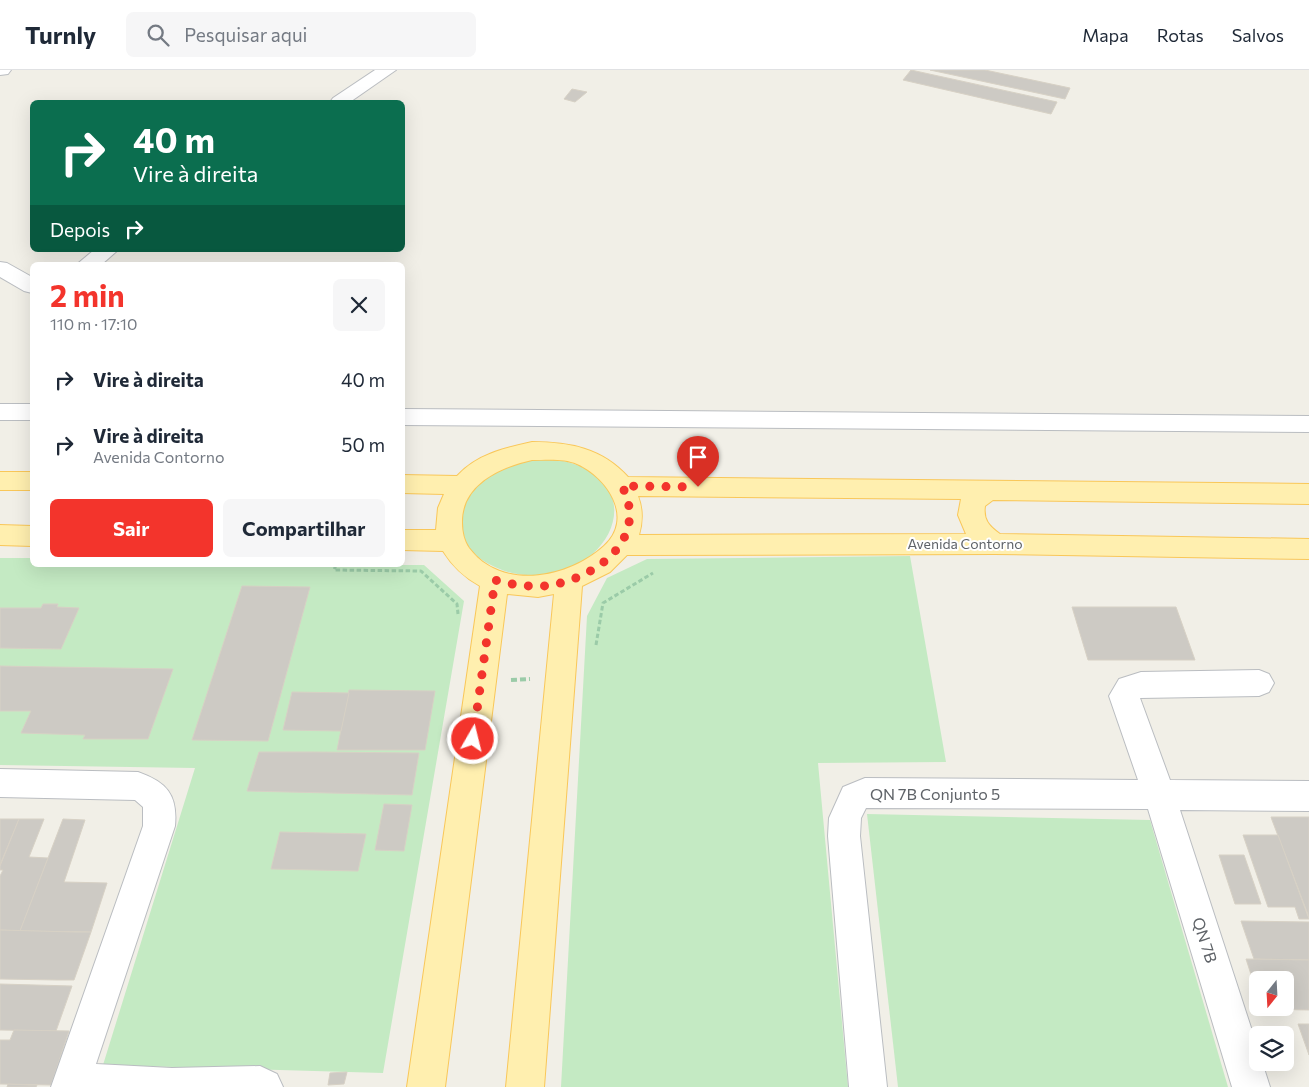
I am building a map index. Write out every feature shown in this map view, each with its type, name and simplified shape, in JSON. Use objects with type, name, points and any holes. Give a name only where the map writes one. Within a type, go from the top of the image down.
[{"type":"main road","points":[[532,451],[559,451],[584,458],[606,469],[622,486],[630,507],[629,523],[620,545],[608,560],[590,572],[569,581],[531,586],[495,580],[475,570],[460,556],[451,541],[448,529],[448,511],[463,485],[482,468],[506,457],[532,451]]},
{"type":"main road","points":[[0,481],[30,481]]},
{"type":"main road","points":[[405,484],[463,485]]},
{"type":"main road","points":[[622,486],[1309,494]]},
{"type":"main road","points":[[987,491],[973,501],[971,513],[974,527],[979,534],[995,544]]},
{"type":"main road","points":[[0,536],[30,536]]},
{"type":"main road","points":[[405,540],[451,541]]},
{"type":"main road","name":"Avenida Contorno","points":[[620,545],[995,544],[1309,549]]},
{"type":"main road","points":[[426,1087],[495,580]]},
{"type":"main road","points":[[525,1087],[569,581]]},
{"type":"street","points":[[343,100],[387,70]]},
{"type":"street","points":[[91,262],[105,252]]},
{"type":"street","points":[[0,268],[30,285]]},
{"type":"street","points":[[0,412],[30,412]]},
{"type":"street","points":[[405,417],[1309,424]]},
{"type":"street","name":"QN 7B","points":[[1251,1087],[1159,794],[1124,696],[1130,688],[1141,685],[1259,683]]},
{"type":"street","points":[[0,783],[138,786],[147,790],[158,799],[161,813],[159,826],[71,1085],[172,1087],[260,1085],[264,1087]]},
{"type":"street","name":"QN 7B Conjunto 5","points":[[868,1087],[844,836],[845,818],[854,797],[865,793],[1309,796]]},
{"type":"green space","points":[[542,458],[581,466],[604,483],[614,504],[611,527],[598,548],[576,565],[547,574],[512,573],[497,568],[476,555],[466,543],[462,533],[462,514],[465,499],[491,472],[510,464]]},
{"type":"green space","points":[[910,556],[946,762],[818,763],[848,1087],[561,1087],[587,616],[607,578],[647,559]]},
{"type":"green space","points":[[0,558],[30,558],[30,567],[405,567],[405,565],[424,565],[464,601],[383,1073],[103,1065],[195,768],[0,765]]},
{"type":"green space","points":[[867,814],[1150,820],[1228,1087],[898,1087]]},
{"type":"building","points":[[911,70],[1057,102],[1051,114],[903,80]]},
{"type":"building","points":[[930,70],[985,70],[1070,88],[1065,99]]},
{"type":"building","points":[[572,89],[587,92],[575,102],[564,99]]},
{"type":"building","points":[[242,586],[310,587],[268,741],[192,740]]},
{"type":"building","points":[[43,604],[58,604],[57,607],[79,608],[61,649],[0,648],[0,608],[41,608]]},
{"type":"building","points":[[1072,607],[1176,607],[1195,660],[1088,660]]},
{"type":"building","points":[[0,666],[173,669],[148,739],[83,739],[85,735],[21,733],[31,711],[0,711]]},
{"type":"building","points":[[349,690],[435,691],[425,750],[337,750]]},
{"type":"building","points":[[292,692],[349,693],[341,731],[283,730]]},
{"type":"building","points":[[259,752],[419,753],[412,795],[247,791]]},
{"type":"building","points":[[384,804],[412,805],[404,851],[375,850]]},
{"type":"building","points":[[1271,817],[1309,817],[1309,917],[1272,820]]},
{"type":"building","points":[[0,819],[19,819],[0,865]]},
{"type":"building","points":[[19,819],[44,819],[29,857],[48,858],[20,931],[0,930],[0,876],[3,870],[0,870],[0,866]]},
{"type":"building","points":[[63,819],[85,820],[64,882],[107,883],[91,932],[20,931]]},
{"type":"building","points":[[280,832],[366,834],[358,871],[271,869]]},
{"type":"building","points":[[1243,835],[1278,835],[1309,919],[1299,919],[1295,907],[1268,907]]},
{"type":"building","points":[[1219,855],[1244,855],[1261,904],[1235,904]]},
{"type":"building","points":[[1241,921],[1309,922],[1309,960],[1254,959]]},
{"type":"building","points":[[0,930],[91,932],[74,980],[0,979]]},
{"type":"building","points":[[1246,959],[1309,960],[1309,1010],[1294,1010],[1294,971],[1250,971]]},
{"type":"building","points":[[0,984],[72,986],[56,1031],[0,1030]]},
{"type":"building","points":[[1298,1024],[1309,1024],[1309,1055]]},
{"type":"building","points":[[14,1030],[69,1031],[51,1085],[0,1084],[0,1040],[10,1040]]},
{"type":"building","points":[[347,1072],[344,1084],[328,1085],[330,1073]]},
{"type":"building","points":[[8,1084],[37,1085],[36,1087],[7,1087]]},
{"type":"route","points":[[473,739],[495,580],[531,586],[550,585],[569,581],[590,572],[608,560],[620,545],[627,532],[629,523],[630,507],[622,486],[698,487]]}]
